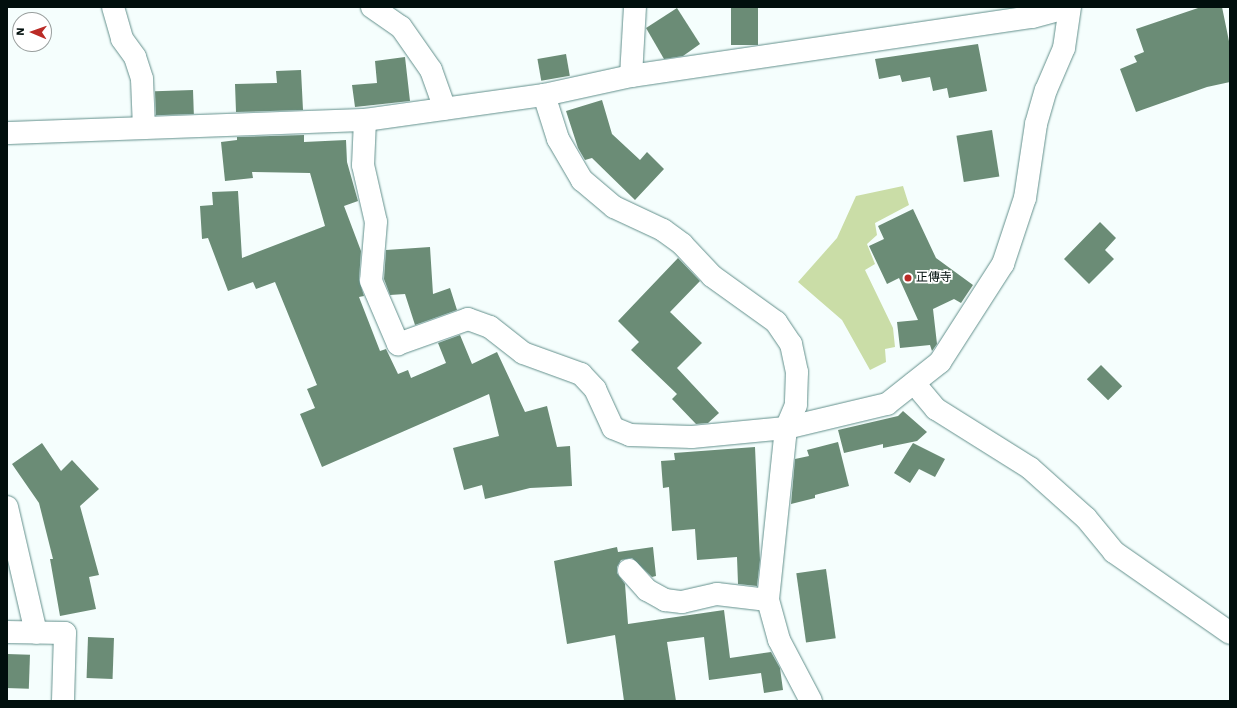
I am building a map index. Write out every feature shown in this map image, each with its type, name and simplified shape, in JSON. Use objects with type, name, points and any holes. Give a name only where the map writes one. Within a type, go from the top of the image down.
[{"type":"street","points":[[112,7],[122,39],[135,57],[142,79],[144,128]]},
{"type":"street","points":[[372,7],[401,27],[430,70],[445,109]]},
{"type":"street","points":[[631,76],[634,7]]},
{"type":"street","points":[[7,133],[365,120],[544,95],[631,76],[1032,17],[1070,7],[1064,48],[1046,90],[1036,124],[1025,198],[1003,264],[940,362],[887,404],[786,428],[692,437],[630,435],[613,428],[595,389],[581,374],[523,353],[490,327],[468,320],[398,344],[371,281],[376,222],[363,165],[365,120]]},
{"type":"street","points":[[544,95],[558,139],[582,180],[614,208],[663,230],[682,244],[712,276],[776,322],[791,344],[797,372],[796,405],[786,428],[768,600],[779,640],[811,701]]},
{"type":"street","points":[[914,383],[936,409],[1030,468],[1086,518],[1114,552],[1230,633]]},
{"type":"street","points":[[7,507],[36,633]]},
{"type":"street","points":[[629,570],[647,590],[665,600],[682,602],[717,594],[768,600]]},
{"type":"street","points":[[7,632],[65,633],[63,701]]},
{"type":"green space","points":[[903,186],[909,205],[875,223],[877,235],[867,244],[875,264],[865,270],[893,328],[895,347],[885,349],[886,362],[870,370],[842,320],[798,282],[837,238],[856,196]]},
{"type":"building","points":[[731,7],[758,7],[758,45],[731,45]]},
{"type":"building","points":[[1201,7],[1222,7],[1230,46],[1230,82],[1207,87],[1136,112],[1120,69],[1137,62],[1134,56],[1144,52],[1136,29]]},
{"type":"building","points":[[677,8],[700,44],[683,56],[664,59],[646,28]]},
{"type":"building","points":[[978,44],[987,91],[949,98],[947,88],[933,91],[930,77],[902,82],[900,75],[879,79],[875,59]]},
{"type":"building","points":[[566,54],[570,76],[541,81],[537,59]]},
{"type":"building","points":[[405,57],[410,101],[355,107],[352,85],[377,83],[375,61]]},
{"type":"building","points":[[301,70],[303,110],[236,112],[235,84],[277,83],[276,71]]},
{"type":"building","points":[[193,90],[194,114],[156,115],[155,91]]},
{"type":"building","points":[[602,100],[612,134],[640,160],[647,152],[664,169],[635,200],[592,158],[585,160],[578,148],[566,111]]},
{"type":"building","points":[[992,130],[999,176],[964,182],[956,136]]},
{"type":"building","points":[[304,135],[304,142],[346,140],[347,162],[358,201],[344,206],[361,251],[359,280],[364,296],[359,297],[380,351],[386,349],[398,374],[408,370],[411,378],[446,363],[438,343],[460,335],[472,364],[497,352],[525,412],[547,406],[557,447],[570,446],[572,486],[530,488],[485,499],[482,485],[464,490],[453,448],[499,436],[489,394],[322,467],[300,414],[315,408],[307,389],[317,385],[275,282],[256,289],[253,282],[228,291],[208,238],[202,239],[200,206],[213,205],[212,192],[238,191],[242,258],[325,226],[310,173],[252,172],[253,178],[225,181],[221,142],[237,140],[237,137]]},
{"type":"building","points":[[913,209],[936,258],[973,285],[961,303],[954,299],[933,309],[937,344],[932,351],[930,345],[900,348],[897,322],[918,320],[899,278],[887,284],[869,246],[884,239],[878,226]]},
{"type":"building","points":[[1100,222],[1116,238],[1105,250],[1114,259],[1089,284],[1064,259]]},
{"type":"building","points":[[430,247],[433,294],[450,288],[457,310],[415,325],[405,294],[390,295],[384,279],[386,250]]},
{"type":"building","points":[[678,258],[700,281],[670,312],[702,343],[677,368],[719,413],[708,423],[696,424],[672,399],[677,394],[631,350],[639,342],[618,321]]},
{"type":"building","points":[[1101,365],[1122,386],[1108,400],[1087,379]]},
{"type":"building","points":[[903,411],[927,432],[917,441],[883,448],[883,444],[844,453],[838,430],[898,416]]},
{"type":"building","points":[[838,442],[849,486],[815,495],[815,498],[791,504],[795,459],[809,456],[807,450]]},
{"type":"building","points":[[42,443],[61,471],[72,460],[99,489],[80,506],[99,575],[89,577],[96,609],[60,616],[50,559],[53,559],[39,503],[12,464]]},
{"type":"building","points":[[913,443],[945,459],[935,477],[919,469],[910,483],[894,473]]},
{"type":"building","points":[[755,447],[760,560],[757,586],[738,584],[737,557],[697,560],[695,529],[672,531],[669,487],[663,488],[661,461],[675,460],[674,453]]},
{"type":"building","points":[[617,547],[618,552],[653,547],[656,576],[652,577],[632,558],[621,560],[617,567],[617,573],[625,584],[628,624],[724,610],[730,658],[771,652],[780,668],[783,690],[764,693],[761,673],[709,680],[704,637],[667,642],[676,701],[624,701],[615,635],[567,644],[554,561]]},
{"type":"building","points":[[826,569],[836,638],[806,642],[796,573]]},
{"type":"building","points":[[88,637],[114,638],[113,679],[87,678]]},
{"type":"building","points":[[7,654],[30,655],[29,689],[7,688]]},
{"type":"place","name":"正傳寺","points":[[908,278]]}]
